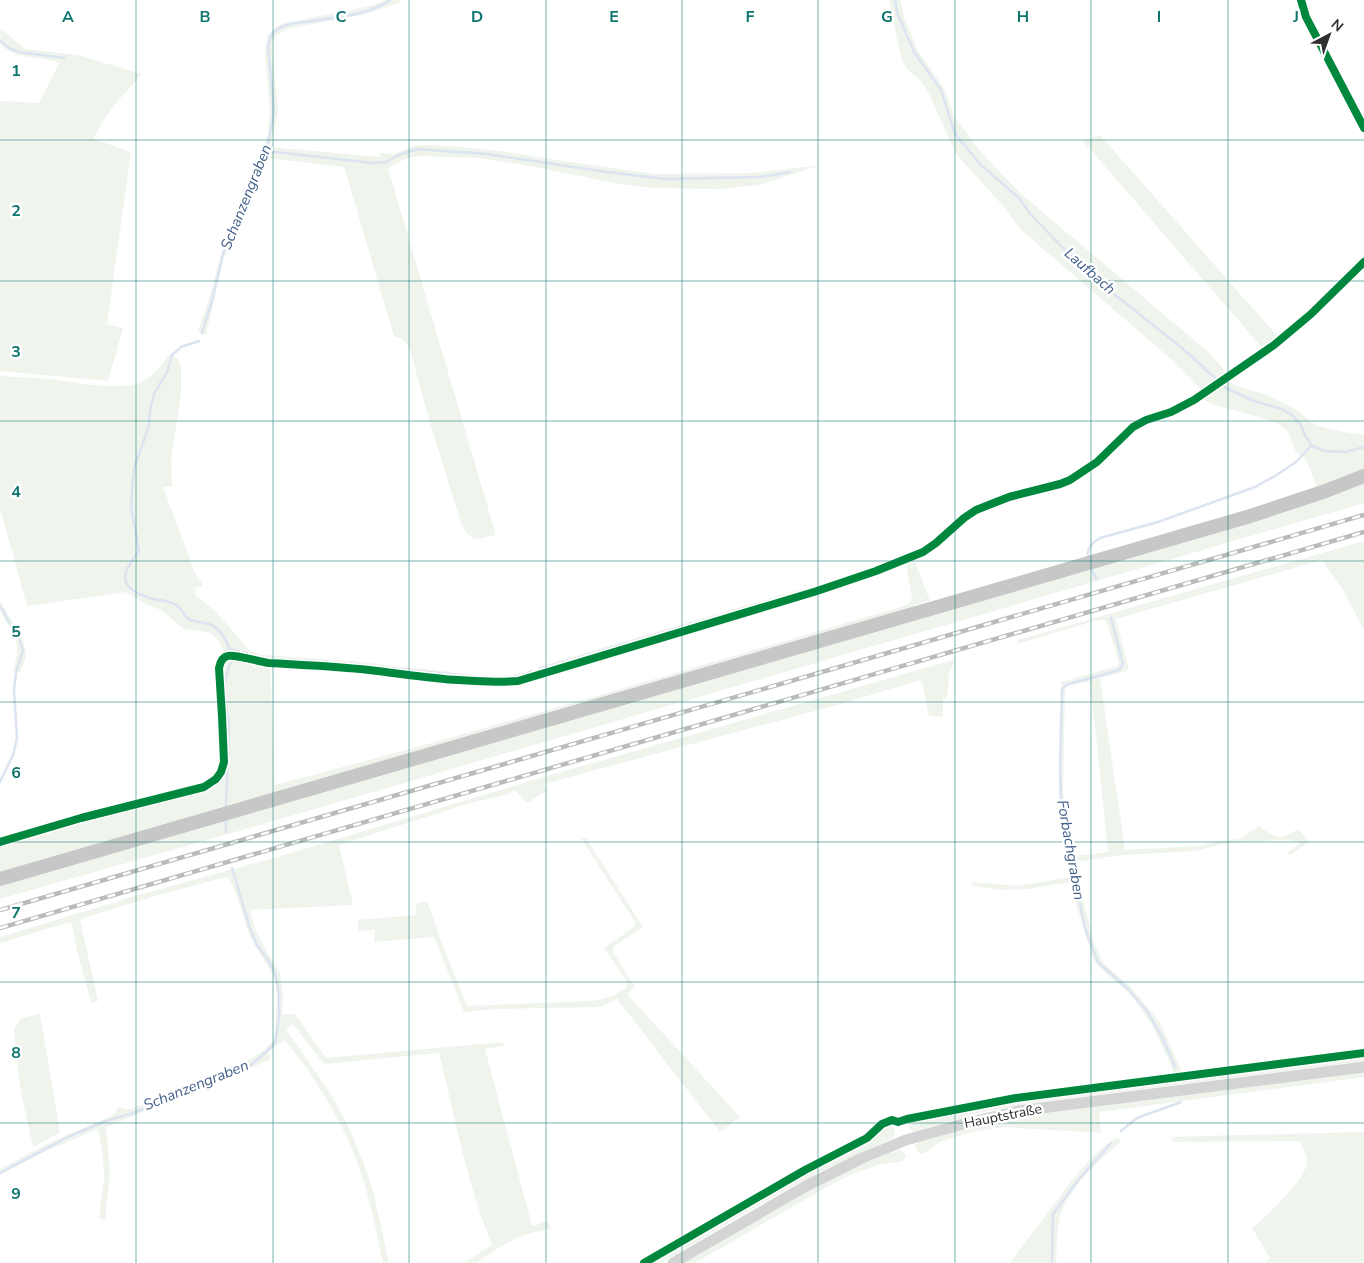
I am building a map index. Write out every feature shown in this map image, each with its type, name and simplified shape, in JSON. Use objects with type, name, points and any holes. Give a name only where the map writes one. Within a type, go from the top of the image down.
[{"type":"main road","points":[[0,879],[1247,517],[1323,492],[1364,476]]},
{"type":"street","points":[[1301,0],[1306,17],[1364,128]]},
{"type":"street","name":"Hauptstraße","points":[[673,1263],[806,1186],[860,1158],[906,1140],[1018,1111],[1364,1067]]},
{"type":"shaded area","points":[[385,0],[401,0],[401,2],[366,14],[287,29],[276,36],[272,43],[272,51],[278,108],[270,147],[379,157],[380,153],[394,154],[413,146],[450,146],[501,151],[655,174],[752,173],[821,165],[759,185],[720,189],[652,188],[620,184],[479,158],[422,156],[407,158],[388,168],[496,535],[479,539],[471,537],[461,523],[410,350],[403,340],[394,336],[344,167],[267,158],[223,261],[206,335],[198,330],[207,306],[223,248],[253,177],[268,134],[270,110],[265,53],[267,37],[277,26],[286,23],[371,6]]},
{"type":"shaded area","points":[[889,0],[900,0],[904,17],[918,51],[945,90],[954,116],[980,151],[1019,192],[1207,351],[1222,367],[1230,382],[1236,386],[1265,394],[1294,408],[1317,426],[1364,435],[1364,470],[1317,488],[1306,459],[1296,452],[1288,432],[1279,424],[1212,404],[1201,398],[1203,391],[1172,360],[1020,229],[1004,207],[956,154],[928,92],[920,80],[907,69],[902,60]]},
{"type":"shaded area","points":[[0,28],[25,49],[77,55],[142,74],[109,113],[94,139],[131,152],[107,324],[123,328],[108,381],[0,371],[0,101],[39,103],[60,62],[17,55],[1,46]]},
{"type":"shaded area","points":[[1100,135],[1279,338],[1264,350],[1083,141]]},
{"type":"shaded area","points":[[170,355],[177,358],[181,365],[181,395],[171,458],[172,487],[163,487],[197,578],[203,586],[195,588],[196,595],[217,613],[250,651],[262,655],[351,661],[485,676],[509,675],[533,669],[532,675],[519,679],[498,681],[350,666],[258,660],[234,653],[225,654],[218,640],[210,633],[184,629],[161,610],[125,592],[27,606],[0,508],[0,376],[50,379],[109,386],[132,385],[149,377]]},
{"type":"shaded area","points":[[1364,482],[1364,503],[0,899],[0,885]]},
{"type":"shaded area","points":[[1364,541],[1364,630],[1343,590],[1322,560],[1116,619],[1129,670],[1100,678],[1125,850],[1199,846],[1218,841],[1240,839],[1259,826],[1269,833],[1278,836],[1287,835],[1298,829],[1309,841],[1291,855],[1286,854],[1300,843],[1283,840],[1241,842],[1218,845],[1196,851],[1122,855],[1074,862],[1094,942],[1101,958],[1106,966],[1130,986],[1160,1023],[1183,1074],[1175,1075],[1155,1032],[1137,1004],[1125,989],[1101,969],[1093,959],[1071,882],[1027,889],[1002,890],[973,886],[972,882],[1019,886],[1070,877],[1059,791],[1061,682],[1117,666],[1119,662],[1106,620],[1098,620],[1017,644],[1018,640]],"holes":[[[1089,681],[1108,852],[1074,856],[1063,793],[1065,690],[1067,686]]]},
{"type":"shaded area","points":[[914,559],[930,601],[914,605],[915,608],[0,873],[0,844],[204,789],[213,784],[221,775],[226,761],[221,666],[227,659],[232,658],[256,664],[270,665],[275,785],[512,720],[904,606],[912,599],[906,562]]},
{"type":"shaded area","points":[[802,580],[807,587],[803,593],[545,671],[538,667],[805,588]]},
{"type":"shaded area","points":[[0,601],[20,635],[25,650],[26,658],[20,672],[13,672],[17,645],[2,614]]},
{"type":"shaded area","points":[[957,659],[951,668],[947,695],[943,699],[943,717],[929,716],[922,681],[917,681],[844,703],[544,784],[548,790],[527,803],[515,790],[506,795],[470,803],[339,845],[353,905],[250,910],[255,929],[280,973],[283,996],[282,1014],[295,1014],[326,1058],[503,1042],[504,1046],[485,1049],[532,1226],[548,1221],[551,1229],[521,1236],[476,1263],[464,1263],[492,1245],[468,1174],[439,1053],[324,1064],[293,1024],[286,1029],[330,1093],[348,1126],[361,1156],[373,1190],[389,1263],[383,1263],[366,1190],[349,1142],[331,1106],[285,1040],[268,1052],[271,1059],[106,1127],[110,1174],[105,1220],[99,1218],[104,1178],[103,1156],[98,1129],[46,1151],[0,1175],[0,1169],[49,1143],[111,1116],[118,1107],[131,1109],[208,1079],[250,1059],[265,1049],[273,1040],[277,997],[272,974],[252,940],[238,898],[226,877],[80,919],[98,1001],[91,1003],[71,922],[0,943],[0,937],[135,896],[281,856],[537,779]]},
{"type":"shaded area","points":[[581,838],[586,838],[643,927],[613,947],[613,952],[635,987],[627,994],[740,1117],[720,1132],[617,999],[600,1007],[497,1009],[464,1012],[434,937],[374,942],[375,930],[358,931],[358,920],[417,915],[415,904],[427,901],[467,1006],[593,1001],[612,996],[625,989],[627,981],[604,948],[634,927],[635,922]]},
{"type":"shaded area","points":[[40,1014],[60,1133],[33,1147],[20,1087],[14,1029],[21,1018]]},
{"type":"shaded area","points":[[1364,1055],[1364,1061],[1040,1102],[989,1111],[915,1132],[910,1129],[908,1124],[913,1119],[946,1115],[1023,1099]]},
{"type":"shaded area","points":[[1364,1072],[1364,1077],[1099,1112],[1101,1133],[1006,1127],[956,1137],[941,1142],[922,1154],[916,1150],[915,1145],[919,1142],[980,1124],[1017,1117]]},
{"type":"shaded area","points":[[887,1125],[895,1130],[893,1138],[824,1170],[773,1197],[661,1263],[649,1263],[775,1190],[870,1139]]},
{"type":"shaded area","points":[[1364,1132],[1364,1263],[1266,1263],[1270,1258],[1252,1228],[1286,1196],[1302,1176],[1307,1159],[1300,1141],[1173,1142],[1170,1137]]},
{"type":"shaded area","points":[[1118,1138],[1121,1141],[1120,1143],[1083,1178],[1062,1210],[1058,1226],[1056,1263],[1010,1263],[1086,1164],[1108,1143]]},
{"type":"shaded area","points":[[900,1150],[906,1156],[901,1162],[881,1164],[850,1175],[695,1263],[684,1263],[811,1189],[854,1167]]},
{"type":"waterway","name":"Schanzengraben","points":[[202,333],[223,254],[268,144],[274,112],[269,40],[277,29],[294,23],[361,13],[390,0]]},
{"type":"waterway","name":"Laufbach","points":[[895,0],[897,12],[914,52],[941,90],[955,134],[981,165],[1019,198],[1031,215],[1066,251],[1114,294],[1182,348],[1226,388],[1254,401],[1282,409],[1292,415],[1301,425],[1312,446],[1325,451],[1346,452],[1364,447]]},
{"type":"waterway","points":[[0,41],[9,48],[19,52],[64,58]]},
{"type":"waterway","points":[[266,151],[373,163],[386,162],[401,154],[417,149],[487,154],[666,179],[760,177],[790,172]]},
{"type":"waterway","name":"Schanzengraben","points":[[199,341],[181,347],[172,355],[167,372],[154,394],[149,426],[135,465],[133,477],[131,506],[139,551],[127,568],[125,579],[127,584],[139,594],[173,603],[188,619],[217,628],[223,636],[230,653]]},
{"type":"waterway","name":"Forbachgraben","points":[[1089,558],[1090,546],[1100,538],[1158,522],[1255,487],[1296,462],[1311,446]]},
{"type":"waterway","name":"Forbachgraben","points":[[1091,566],[1096,579]]},
{"type":"waterway","points":[[541,669],[804,591]]},
{"type":"waterway","points":[[0,606],[20,641],[23,651],[16,672],[14,691],[17,738],[13,755],[0,782]]},
{"type":"waterway","name":"Forbachgraben","points":[[1111,618],[1123,664],[1119,670],[1066,685],[1062,690],[1061,803],[1069,857],[1086,931],[1098,962],[1128,989],[1147,1011],[1162,1037],[1175,1067]]},
{"type":"waterway","points":[[229,649],[264,658],[350,664],[495,679],[509,679],[532,672]]},
{"type":"waterway","name":"Schanzengraben","points":[[226,808],[229,726],[224,692],[226,676],[232,659]]},
{"type":"waterway","name":"Schanzengraben","points":[[226,820],[226,833]]},
{"type":"waterway","name":"Schanzengraben","points":[[0,1173],[70,1136],[106,1121],[136,1112],[251,1065],[275,1043],[279,1017],[279,994],[275,973],[257,945],[250,928],[232,868]]},
{"type":"waterway","name":"Forbachgraben","points":[[1121,1131],[1137,1118],[1181,1102]]},
{"type":"waterway","name":"Forbachgraben","points":[[1052,1263],[1053,1214],[1079,1179],[1111,1143]]},
{"type":"railway","points":[[0,910],[1364,515]]},
{"type":"railway","points":[[0,928],[1364,532]]},
{"type":"cycle path","points":[[1301,0],[1306,17],[1364,128]]},
{"type":"cycle path","points":[[0,842],[81,818],[204,787],[216,779],[221,772],[224,762],[219,668],[222,660],[226,657],[236,656],[269,663],[357,669],[443,679],[499,682],[518,681],[817,591],[876,571],[923,552],[976,510],[1009,497],[1070,480],[1097,462],[1133,427],[1146,420],[1171,412],[1194,400],[1274,345],[1311,314],[1364,262]]},
{"type":"cycle path","points":[[644,1263],[805,1170],[867,1138],[882,1124],[892,1120],[898,1122],[1016,1098],[1364,1053]]}]
